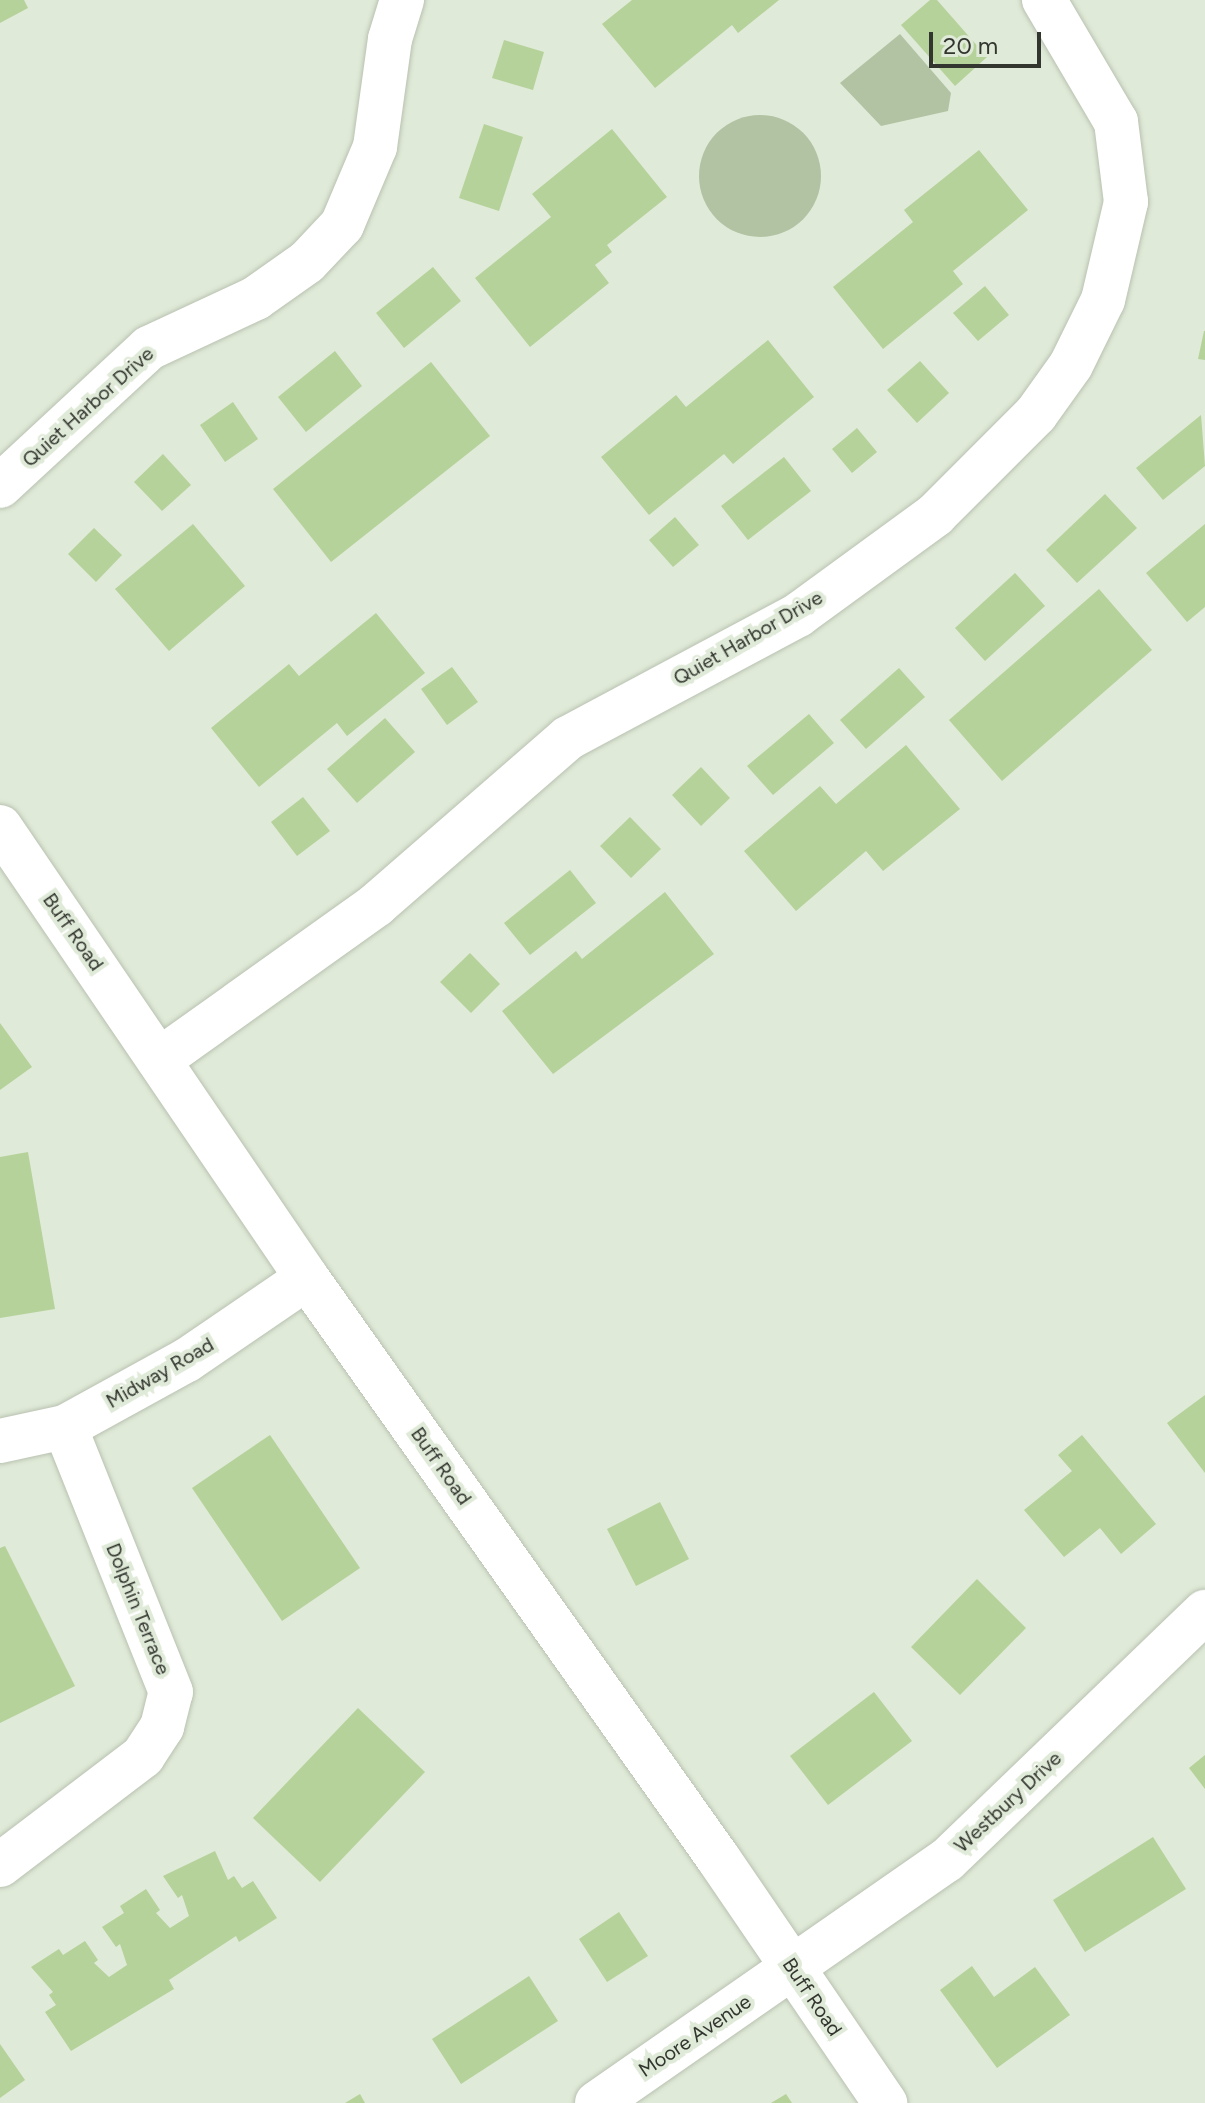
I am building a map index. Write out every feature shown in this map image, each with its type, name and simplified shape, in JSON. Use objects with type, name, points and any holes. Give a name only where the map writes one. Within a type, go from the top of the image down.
[{"type":"street","name":"Quiet Harbor Drive","points":[[0,486],[149,348],[256,298],[307,262],[342,225],[375,147],[390,39],[402,0]]},
{"type":"street","name":"Quiet Harbor Drive","points":[[159,1060],[376,905],[568,738],[798,615],[935,515],[1036,414],[1071,365],[1103,300],[1126,202],[1116,122],[1044,0]]},
{"type":"street","name":"Buff Road","points":[[0,827],[307,1278],[885,2103]]},
{"type":"street","name":"Midway Road","points":[[0,1441],[65,1427],[187,1360],[307,1278]]},
{"type":"street","name":"Dolphin Terrace","points":[[0,1865],[143,1756],[162,1727],[171,1692],[65,1427]]},
{"type":"street","name":"Westbury Drive","points":[[793,1969],[947,1860],[1205,1612]]},
{"type":"street","name":"Moore Avenue","points":[[597,2103],[793,1969]]},
{"type":"green space","points":[[900,34],[951,93],[948,111],[881,126],[840,83]]},
{"type":"green space","points":[[760,115],[783,120],[803,133],[816,153],[821,176],[816,199],[803,219],[783,232],[760,237],[737,232],[717,219],[704,199],[699,176],[704,153],[717,133],[737,120]]},
{"type":"building","points":[[0,0],[24,0],[28,8],[0,23]]},
{"type":"building","points":[[632,0],[779,0],[738,33],[732,25],[655,88],[602,24]]},
{"type":"building","points":[[930,0],[937,0],[987,57],[955,86],[901,25]]},
{"type":"building","points":[[504,40],[544,52],[533,90],[492,78]]},
{"type":"building","points":[[484,124],[523,137],[499,211],[459,198]]},
{"type":"building","points":[[612,129],[667,197],[607,245],[612,252],[595,265],[609,283],[530,347],[475,278],[551,217],[532,194]]},
{"type":"building","points":[[979,150],[1028,210],[953,271],[963,284],[883,349],[833,287],[913,222],[904,210]]},
{"type":"building","points":[[433,267],[461,301],[404,348],[376,313]]},
{"type":"building","points":[[985,286],[1009,315],[978,341],[953,313]]},
{"type":"building","points":[[1205,331],[1205,360],[1198,359]]},
{"type":"building","points":[[768,340],[814,397],[733,464],[724,454],[649,515],[601,457],[676,395],[686,407]]},
{"type":"building","points":[[335,351],[362,386],[306,432],[278,397]]},
{"type":"building","points":[[920,361],[949,393],[917,423],[887,390]]},
{"type":"building","points":[[431,362],[490,436],[331,562],[273,489]]},
{"type":"building","points":[[233,402],[258,439],[225,462],[200,425]]},
{"type":"building","points":[[1201,415],[1205,466],[1163,500],[1136,468]]},
{"type":"building","points":[[857,428],[877,452],[852,473],[832,449]]},
{"type":"building","points":[[163,454],[191,485],[162,511],[134,482]]},
{"type":"building","points":[[784,457],[811,491],[748,540],[721,506]]},
{"type":"building","points":[[1105,494],[1137,528],[1077,583],[1046,550]]},
{"type":"building","points":[[675,517],[699,545],[673,567],[649,540]]},
{"type":"building","points":[[193,524],[245,586],[169,651],[115,589]]},
{"type":"building","points":[[1205,524],[1205,607],[1187,622],[1146,573]]},
{"type":"building","points":[[94,528],[122,555],[96,582],[68,554]]},
{"type":"building","points":[[1015,573],[1045,606],[985,661],[955,628]]},
{"type":"building","points":[[1099,589],[1152,650],[1002,781],[949,720]]},
{"type":"building","points":[[376,613],[425,673],[347,736],[337,723],[259,787],[211,728],[289,664],[299,676]]},
{"type":"building","points":[[452,667],[478,702],[447,725],[421,689]]},
{"type":"building","points":[[899,668],[925,697],[866,749],[840,720]]},
{"type":"building","points":[[809,714],[834,743],[773,795],[747,766]]},
{"type":"building","points":[[385,718],[415,752],[357,803],[327,769]]},
{"type":"building","points":[[906,745],[960,809],[883,871],[866,851],[796,911],[744,851],[820,786],[836,804]]},
{"type":"building","points":[[701,767],[730,798],[701,826],[672,795]]},
{"type":"building","points":[[303,797],[330,831],[297,856],[271,822]]},
{"type":"building","points":[[630,817],[661,849],[631,878],[600,846]]},
{"type":"building","points":[[570,870],[596,903],[530,955],[504,923]]},
{"type":"building","points":[[665,892],[714,954],[553,1074],[502,1011],[576,951],[582,959]]},
{"type":"building","points":[[470,953],[500,984],[471,1013],[440,982]]},
{"type":"building","points":[[0,1023],[32,1067],[0,1090]]},
{"type":"building","points":[[28,1152],[55,1309],[0,1318],[0,1157]]},
{"type":"building","points":[[1205,1395],[1205,1473],[1167,1423]]},
{"type":"building","points":[[270,1435],[360,1568],[282,1621],[192,1488]]},
{"type":"building","points":[[1082,1435],[1156,1524],[1121,1554],[1100,1528],[1064,1557],[1024,1510],[1072,1471],[1058,1455]]},
{"type":"building","points":[[660,1502],[689,1559],[636,1586],[607,1529]]},
{"type":"building","points":[[5,1546],[75,1686],[0,1723],[0,1548]]},
{"type":"building","points":[[977,1579],[1026,1628],[960,1695],[911,1647]]},
{"type":"building","points":[[874,1692],[912,1741],[828,1805],[790,1756]]},
{"type":"building","points":[[358,1708],[425,1772],[320,1882],[253,1818]]},
{"type":"building","points":[[1205,1755],[1205,1789],[1189,1768]]},
{"type":"building","points":[[1153,1837],[1186,1889],[1085,1952],[1053,1900]]},
{"type":"building","points":[[215,1851],[228,1880],[234,1876],[242,1888],[253,1881],[277,1918],[239,1942],[236,1936],[169,1980],[174,1989],[71,2051],[45,2012],[56,2005],[49,1995],[53,1992],[31,1967],[59,1949],[63,1955],[85,1941],[98,1960],[94,1963],[109,1977],[127,1965],[120,1944],[116,1947],[102,1927],[124,1913],[120,1906],[146,1889],[160,1910],[156,1913],[170,1928],[189,1916],[182,1895],[178,1898],[163,1876]]},
{"type":"building","points":[[619,1912],[648,1956],[607,1982],[579,1939]]},
{"type":"building","points":[[972,1966],[994,1997],[1035,1967],[1070,2015],[997,2068],[940,1990]]},
{"type":"building","points":[[529,1976],[558,2021],[461,2084],[432,2039]]},
{"type":"building","points":[[0,2044],[25,2080],[0,2098]]},
{"type":"building","points":[[360,2094],[365,2103],[345,2103]]},
{"type":"building","points":[[786,2094],[792,2103],[771,2103]]}]
